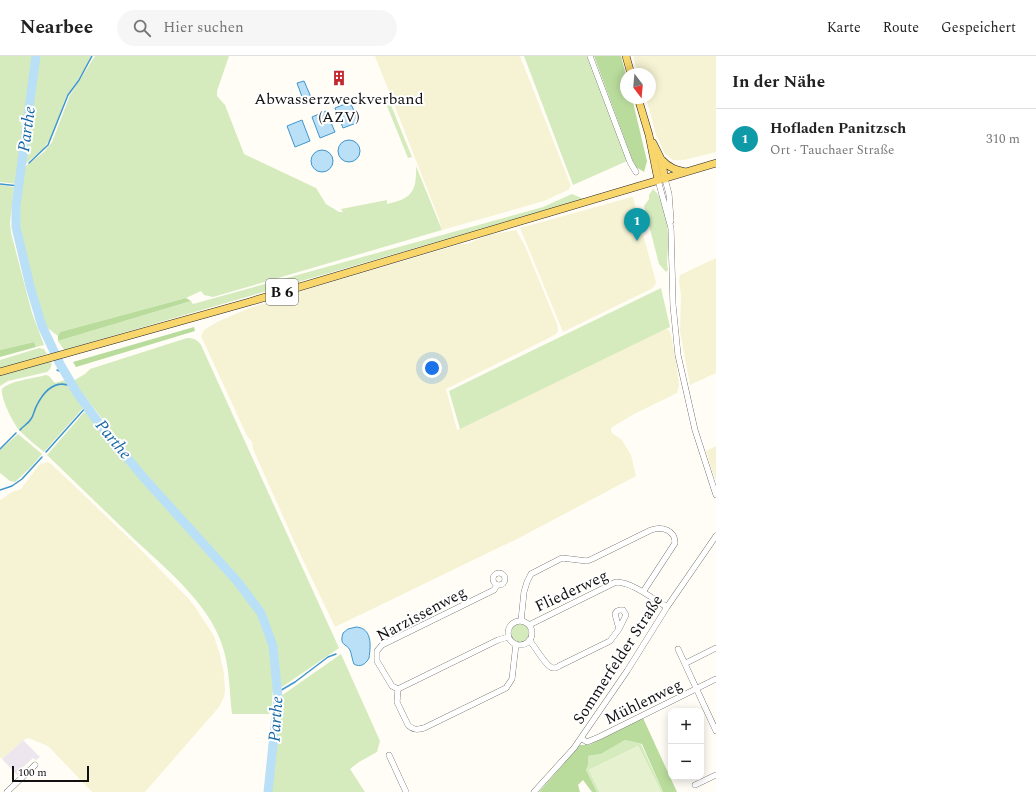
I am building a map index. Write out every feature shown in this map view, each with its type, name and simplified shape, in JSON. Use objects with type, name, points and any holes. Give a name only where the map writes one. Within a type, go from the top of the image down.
[{"type":"main road","points":[[626,56],[629,68]]},
{"type":"main road","points":[[640,104],[662,180]]},
{"type":"main road","points":[[649,135],[661,159],[673,169],[686,172]]},
{"type":"main road","points":[[661,159],[662,180]]},
{"type":"main road","name":"B 6","points":[[0,372],[249,302],[716,163]]},
{"type":"street","points":[[590,56],[630,162],[636,172]]},
{"type":"street","points":[[662,180],[669,194],[673,305],[678,355],[695,430],[716,495]]},
{"type":"street","points":[[521,621],[526,582],[531,574],[562,558],[587,561],[651,530],[658,528],[666,529],[672,534],[675,543],[643,592]]},
{"type":"street","name":"Sommerfelder Straße","points":[[534,792],[574,748],[716,536]]},
{"type":"street","name":"Fliederweg","points":[[529,625],[616,582],[625,584],[643,592],[667,607]]},
{"type":"street","name":"Narzissenweg","points":[[398,689],[392,686],[377,661],[377,651],[382,645],[494,590],[497,585]]},
{"type":"street","name":"Fliederweg","points":[[508,636],[508,629],[510,625],[516,621],[521,621],[529,625],[532,634],[529,640]]},
{"type":"street","points":[[516,644],[512,678],[506,688],[424,728],[413,729],[408,725],[397,702],[398,689],[498,640],[508,636],[511,641],[516,644],[524,644],[529,640],[548,665],[553,668],[610,641],[619,629]]},
{"type":"street","points":[[686,663],[716,648]]},
{"type":"street","points":[[678,649],[686,663],[716,731]]},
{"type":"street","name":"Mühlenweg","points":[[581,738],[587,742],[599,737],[716,679]]},
{"type":"street","points":[[389,755],[406,792]]},
{"type":"street","points":[[7,792],[35,765]]},
{"type":"street","points":[[695,785],[716,775]]},
{"type":"shaded area","points":[[375,56],[520,56],[571,186],[568,190],[544,201],[442,230]]},
{"type":"shaded area","points":[[633,56],[716,56],[716,152],[684,160],[673,160],[665,154],[656,134],[648,104],[656,104],[656,68],[636,68]]},
{"type":"shaded area","points":[[633,197],[656,282],[655,285],[653,288],[563,332],[520,228]]},
{"type":"shaded area","points":[[516,230],[525,246],[557,324],[558,331],[556,334],[545,340],[446,389],[457,430],[666,329],[669,330],[671,335],[676,361],[679,385],[677,393],[634,414],[611,428],[613,434],[622,440],[631,455],[636,476],[519,538],[335,627],[293,539],[253,449],[252,442],[247,436],[201,336],[204,330],[217,322],[247,309],[311,288],[461,244],[467,244],[488,235]]},
{"type":"shaded area","points":[[716,258],[716,373],[690,385],[680,331],[680,275]]},
{"type":"shaded area","points":[[716,446],[716,480],[706,451]]},
{"type":"shaded area","points":[[47,462],[63,475],[134,543],[188,598],[214,636],[220,655],[224,674],[225,690],[224,697],[219,707],[145,792],[92,792],[48,746],[28,738],[23,740],[2,759],[0,757],[0,500],[12,492],[21,489],[39,465]]},
{"type":"shaded area","points":[[23,740],[40,757],[36,760],[33,758],[20,770],[23,773],[19,777],[2,759]]},
{"type":"green space","points":[[0,56],[33,56],[17,184],[0,182]]},
{"type":"green space","points":[[38,56],[91,56],[85,69],[66,97],[51,138],[43,149],[23,166]]},
{"type":"green space","points":[[95,56],[229,56],[217,91],[217,96],[225,105],[244,154],[316,188],[326,204],[339,212],[343,212],[341,209],[387,200],[387,204],[402,200],[411,193],[414,188],[416,166],[442,230],[213,297],[204,295],[201,291],[186,298],[60,332],[58,336],[45,326],[34,295],[17,225],[23,168],[44,152],[52,142],[70,95]]},
{"type":"green space","points":[[524,56],[587,56],[627,161],[573,185]]},
{"type":"green space","points":[[594,56],[621,56],[624,68],[620,68],[620,104],[633,104],[647,161],[644,172],[636,167]]},
{"type":"green space","points":[[388,98],[412,157],[408,158],[385,101]]},
{"type":"green space","points":[[0,185],[14,187],[10,223],[11,233],[32,313],[44,345],[36,347],[34,342],[0,350]]},
{"type":"green space","points":[[653,189],[661,200],[666,216],[668,270],[666,272],[659,264],[644,206]]},
{"type":"green space","points":[[572,194],[584,199],[64,350],[58,341],[191,301],[193,304],[543,207]]},
{"type":"green space","points":[[661,288],[670,327],[460,429],[449,391]]},
{"type":"green space","points":[[186,298],[191,301],[58,341],[60,332]]},
{"type":"green space","points":[[194,327],[195,331],[76,367],[73,362]]},
{"type":"green space","points":[[187,338],[195,339],[201,345],[339,648],[282,687],[280,684],[279,671],[271,632],[260,607],[241,582],[151,482],[73,381],[85,374],[90,369]]},
{"type":"green space","points":[[34,342],[36,347],[0,357],[0,350]]},
{"type":"green space","points":[[39,348],[44,349],[47,354],[0,369],[0,360]]},
{"type":"green space","points":[[51,361],[51,367],[47,372],[8,381],[0,386],[0,376]]},
{"type":"green space","points":[[46,375],[49,376],[55,383],[65,380],[84,407],[44,452],[18,429],[5,405],[2,389],[5,386],[16,382]]},
{"type":"green space","points":[[86,410],[104,433],[241,591],[258,613],[270,650],[274,677],[271,714],[232,714],[228,669],[224,651],[214,627],[206,613],[184,586],[171,573],[47,455]]},
{"type":"green space","points":[[18,434],[42,454],[15,482],[10,481],[0,473],[0,450]]},
{"type":"green space","points":[[520,624],[526,627],[529,633],[526,639],[520,642],[514,639],[511,633],[514,627]]},
{"type":"green space","points":[[341,654],[380,741],[377,752],[350,769],[365,792],[270,792],[281,696]]},
{"type":"green space","points":[[643,718],[668,772],[668,780],[671,780],[677,792],[663,792],[642,744],[625,740],[601,754],[588,756],[588,765],[586,770],[597,792],[592,792],[583,780],[578,785],[580,792],[539,792],[580,745],[589,745]]},
{"type":"green space","points":[[625,740],[641,744],[663,792],[661,792],[638,746],[589,770],[600,792],[597,792],[586,770],[588,765],[588,756],[601,754]]},
{"type":"green space","points":[[638,746],[661,792],[600,792],[589,770]]},
{"type":"water","points":[[304,81],[313,102],[305,105],[297,83]]},
{"type":"water","points":[[350,102],[359,122],[343,128],[335,108]]},
{"type":"water","points":[[326,111],[335,132],[320,138],[312,117]]},
{"type":"water","points":[[302,120],[310,141],[295,147],[287,126]]},
{"type":"water","points":[[349,140],[357,143],[360,151],[357,159],[349,162],[341,159],[338,151],[341,143]]},
{"type":"water","points":[[322,150],[330,153],[333,161],[330,169],[322,172],[314,169],[311,161],[314,153]]},
{"type":"water","points":[[356,627],[365,630],[368,634],[370,643],[369,658],[365,664],[358,666],[354,664],[350,650],[342,642],[343,633],[348,629]]},
{"type":"waterway","name":"Parthe","points":[[36,56],[16,206],[16,227],[30,286],[42,326],[60,364],[77,393],[101,426],[144,478],[237,581],[261,613],[273,646],[278,697],[268,792]]},
{"type":"waterway","points":[[29,163],[48,145],[68,95],[79,80],[92,56]]},
{"type":"waterway","points":[[0,184],[19,186]]},
{"type":"waterway","name":"Parthe","points":[[57,370],[66,374]]},
{"type":"waterway","points":[[20,430],[30,421],[40,399],[48,390],[62,384],[74,387]]},
{"type":"waterway","points":[[46,452],[87,406]]},
{"type":"waterway","points":[[0,449],[16,433]]},
{"type":"waterway","points":[[0,490],[12,486],[22,479],[42,457]]},
{"type":"waterway","points":[[278,692],[295,682],[328,657],[336,654]]},
{"type":"place","name":"Abwasserzweckverband (AZV)","points":[[339,78]]},
{"type":"place","name":"Hofladen Panitzsch","points":[[637,241]]}]
